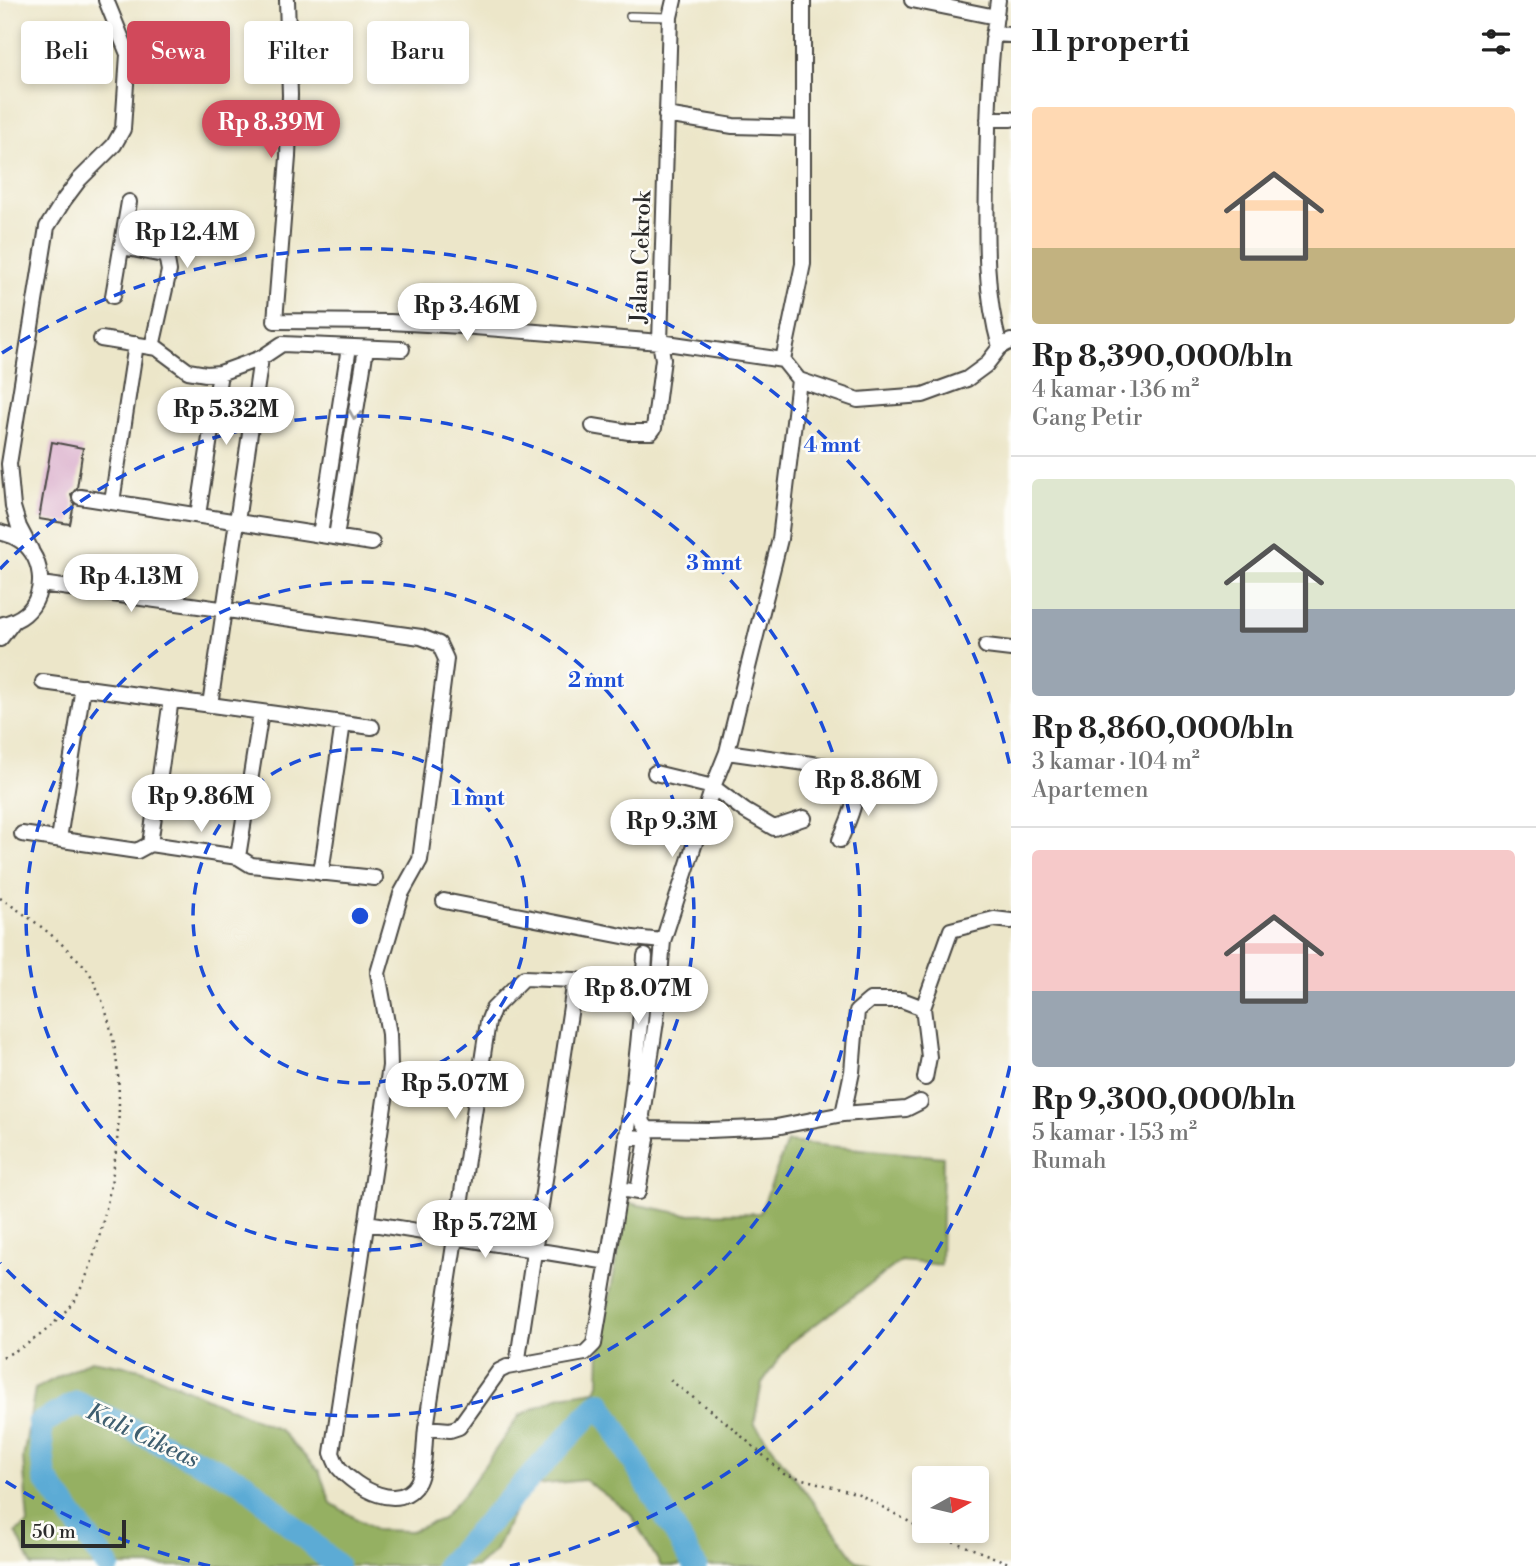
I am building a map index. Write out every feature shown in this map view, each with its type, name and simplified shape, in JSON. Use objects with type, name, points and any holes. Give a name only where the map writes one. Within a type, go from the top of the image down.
[{"type":"street","points":[[0,639],[6,623],[26,613],[36,600],[41,584],[39,566],[19,527],[13,507],[9,464],[47,226],[79,180],[114,145],[123,130],[128,54],[106,0]]},
{"type":"street","points":[[287,0],[288,157],[275,321],[390,322],[660,342],[663,359],[654,428],[651,432],[629,432],[593,426]]},
{"type":"street","name":"Jalan Cekrok","points":[[674,0],[670,18],[666,115],[660,342],[783,360]]},
{"type":"street","points":[[803,0],[803,264],[783,360],[799,380],[858,400],[923,395],[967,379],[986,365],[1006,344],[988,293],[986,232],[988,119],[993,34],[998,0]]},
{"type":"street","points":[[912,0],[996,17]]},
{"type":"street","points":[[993,34],[1011,35]]},
{"type":"street","points":[[666,115],[733,126],[803,128]]},
{"type":"street","points":[[988,119],[1011,119]]},
{"type":"street","points":[[113,296],[129,202]]},
{"type":"street","points":[[122,247],[163,256],[167,260],[169,271],[152,347]]},
{"type":"street","points":[[101,339],[157,348],[188,371],[206,374],[220,373],[261,358],[282,344],[402,349]]},
{"type":"street","points":[[112,502],[136,344]]},
{"type":"street","points":[[320,535],[349,347]]},
{"type":"street","points":[[336,537],[366,348]]},
{"type":"street","points":[[210,705],[261,358]]},
{"type":"street","points":[[198,515],[220,373]]},
{"type":"street","points":[[799,380],[780,539],[727,751],[663,941],[643,1124],[649,1129],[776,1127],[843,1114],[906,1109],[920,1102]]},
{"type":"street","points":[[334,439],[351,441]]},
{"type":"street","points":[[0,483],[9,464]]},
{"type":"street","points":[[80,497],[372,543]]},
{"type":"street","points":[[0,533],[17,538],[31,550]]},
{"type":"street","points":[[41,584],[421,637],[439,644],[446,659],[420,860],[401,894],[378,973],[388,1034],[390,1066],[332,1453],[338,1467],[367,1490],[394,1498],[405,1495],[417,1485],[420,1476],[488,1022],[493,1009],[524,978],[575,979],[643,990]]},
{"type":"street","points":[[986,646],[1011,649]]},
{"type":"street","points":[[43,682],[372,727]]},
{"type":"street","points":[[59,839],[83,687]]},
{"type":"street","points":[[150,844],[171,699]]},
{"type":"street","points":[[238,857],[261,712]]},
{"type":"street","points":[[321,873],[343,723]]},
{"type":"street","points":[[727,751],[841,768],[855,776],[857,783],[849,821],[839,840]]},
{"type":"street","points":[[655,773],[713,787],[774,828],[804,818]]},
{"type":"street","points":[[22,834],[136,851],[150,844],[238,857],[251,866],[375,878]]},
{"type":"street","points":[[444,901],[621,936],[663,941]]},
{"type":"street","points":[[925,1078],[929,1057],[923,1008],[951,930],[994,919],[1011,921]]},
{"type":"street","points":[[426,1428],[450,1430],[459,1427],[499,1371],[590,1350],[594,1344],[620,1189],[645,956]]},
{"type":"street","points":[[517,1366],[575,979]]},
{"type":"street","points":[[843,1114],[852,1072],[857,1011],[870,1000],[902,1000],[923,1008]]},
{"type":"street","points":[[620,1189],[638,1192],[647,1139],[626,1136]]},
{"type":"street","points":[[367,1223],[608,1262]]},
{"type":"lane","points":[[630,16],[670,18]]},
{"type":"path","points":[[0,898],[50,931],[88,970],[107,1014],[118,1071],[119,1121],[109,1197],[96,1250],[82,1287],[60,1318],[21,1349],[0,1358]]},
{"type":"path","points":[[670,1380],[728,1424],[784,1474],[859,1494],[912,1523]]},
{"type":"path","points":[[960,1544],[1011,1564]]},
{"type":"green space","points":[[787,1142],[943,1157],[941,1265],[901,1261],[789,1344],[762,1383],[754,1423],[857,1561],[880,1566],[661,1566],[630,1513],[585,1480],[526,1486],[495,1551],[477,1566],[32,1566],[16,1532],[28,1524],[23,1458],[35,1389],[91,1360],[141,1369],[280,1430],[319,1471],[331,1503],[375,1530],[411,1531],[442,1519],[465,1493],[520,1415],[561,1396],[596,1391],[599,1383],[600,1345],[628,1203],[684,1214],[760,1213]]},
{"type":"building","points":[[52,442],[83,448],[77,488],[71,495],[74,504],[70,524],[39,519]]},
{"type":"waterway","name":"Kali Cikeas","points":[[108,1566],[45,1478],[39,1424],[77,1403],[244,1483],[337,1566]]},
{"type":"waterway","name":"Kali Cikeas","points":[[447,1566],[600,1403],[695,1566]]}]
